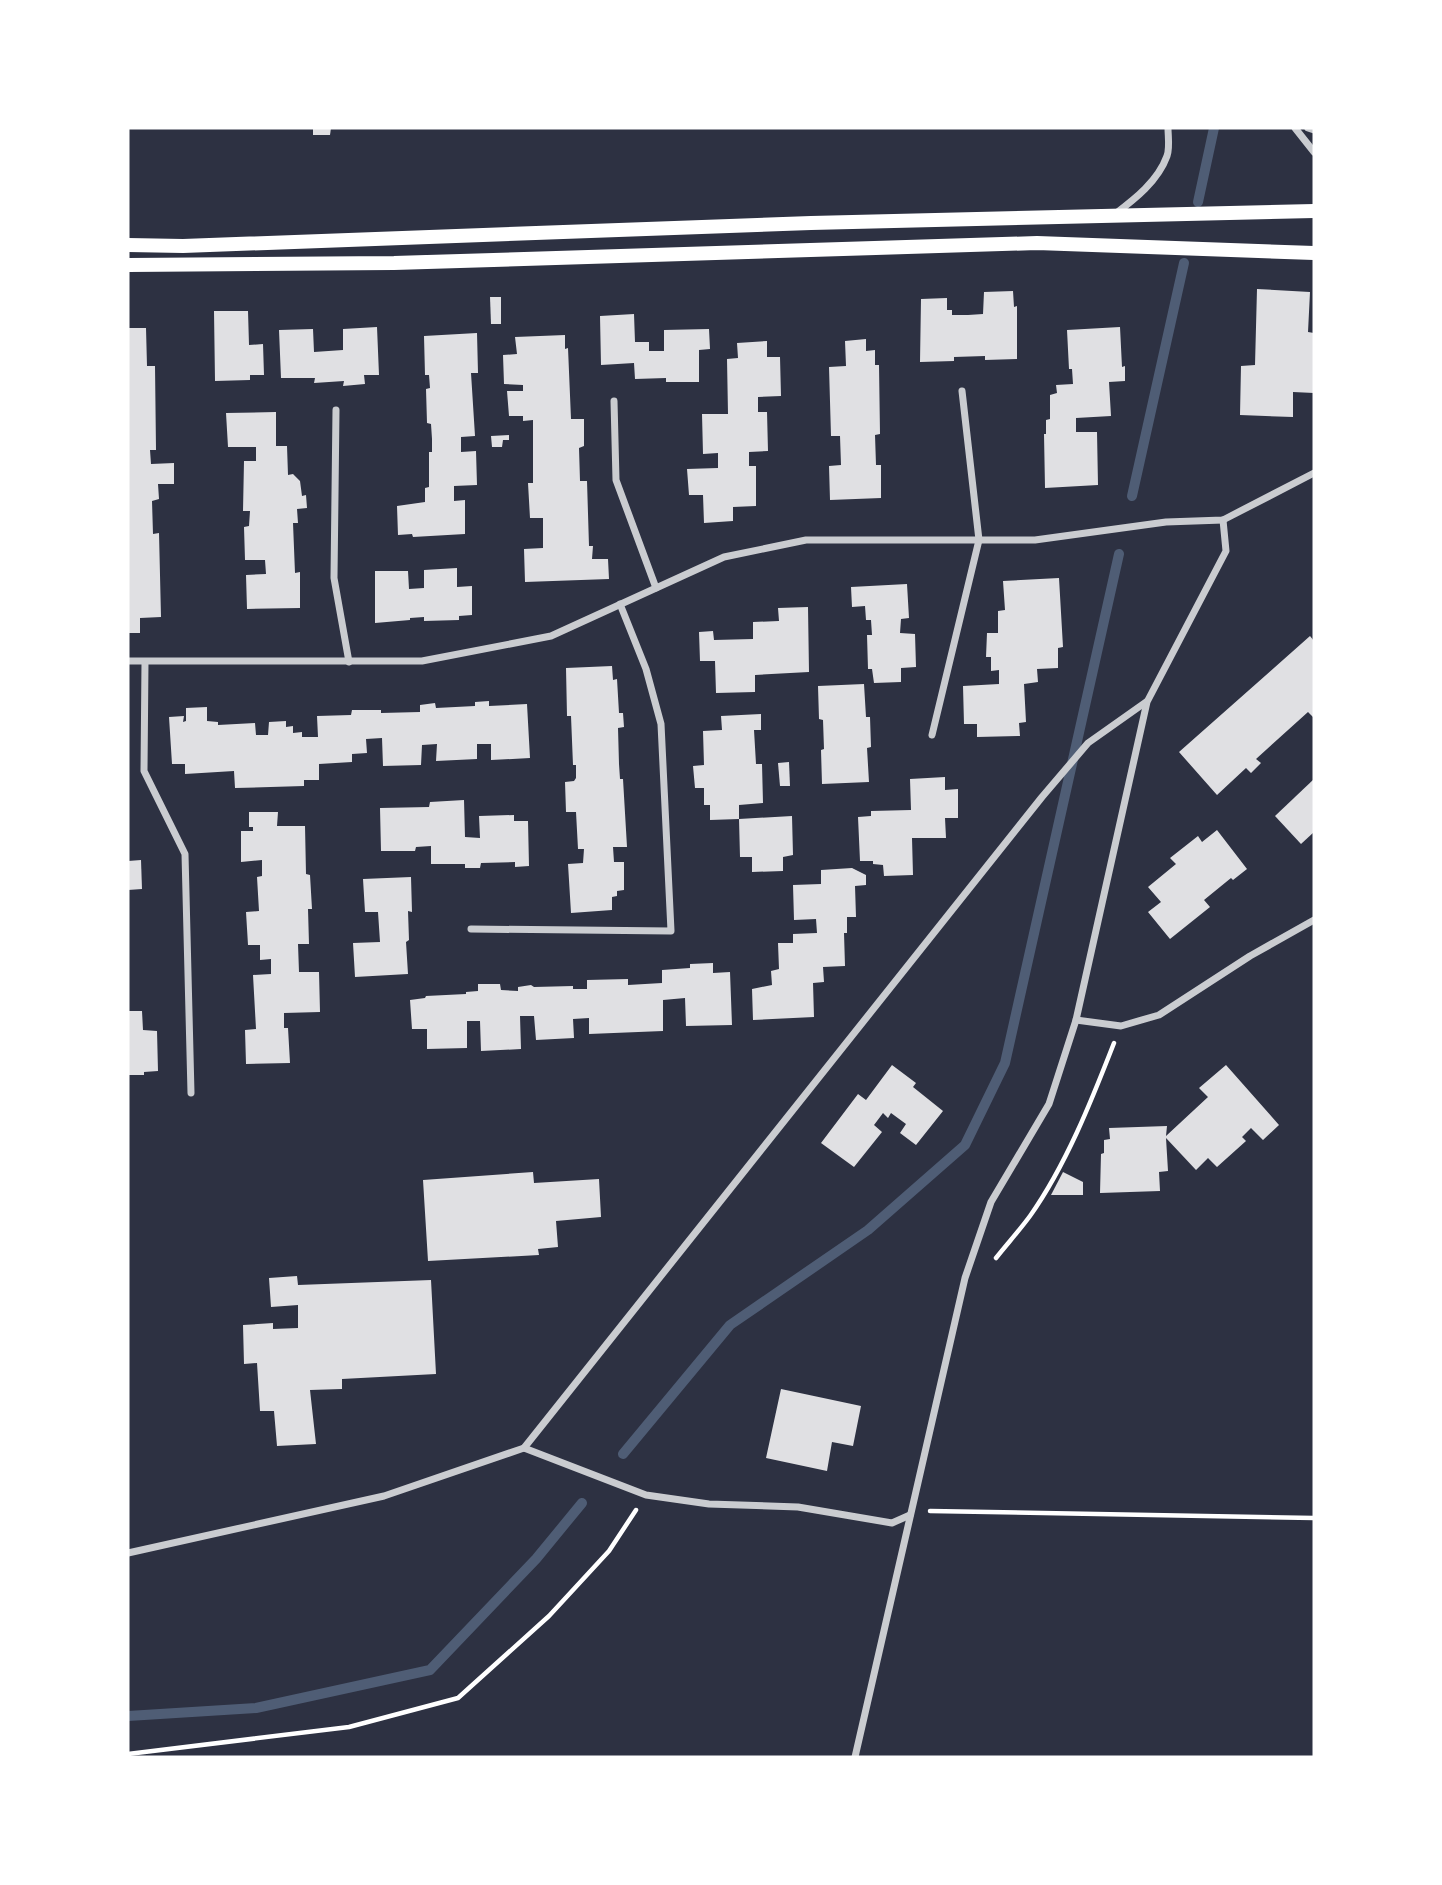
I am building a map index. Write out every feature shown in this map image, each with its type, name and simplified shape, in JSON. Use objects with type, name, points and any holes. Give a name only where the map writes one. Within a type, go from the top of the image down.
[{"type":"main road","points":[[128,244],[183,246],[797,223],[1314,212]]},
{"type":"main road","points":[[128,265],[394,263],[1037,243],[1314,253]]},
{"type":"street","points":[[1111,217],[1138,197],[1156,176],[1168,155],[1168,128]]},
{"type":"street","points":[[1295,128],[1314,152]]},
{"type":"street","points":[[1308,128],[1314,130]]},
{"type":"street","points":[[932,735],[979,540],[962,391]]},
{"type":"street","points":[[614,401],[616,480],[656,588]]},
{"type":"street","points":[[336,410],[334,578],[349,662]]},
{"type":"street","points":[[128,661],[422,661],[551,636],[724,557],[806,540],[1035,540],[1166,522],[1223,520],[1314,473]]},
{"type":"street","points":[[855,1757],[965,1278],[991,1202],[1049,1104],[1076,1020],[1147,702],[1226,551],[1223,520]]},
{"type":"street","points":[[471,929],[671,931],[661,724],[646,669],[620,604]]},
{"type":"street","points":[[145,662],[144,771],[185,854],[191,1093]]},
{"type":"street","points":[[128,1553],[384,1496],[524,1448],[1042,797],[1088,743],[1147,702]]},
{"type":"street","points":[[1076,1020],[1121,1026],[1159,1015],[1250,956],[1314,920]]},
{"type":"street","points":[[524,1448],[646,1495],[709,1504],[798,1507],[892,1523],[910,1515]]},
{"type":"path","points":[[988,1268],[1030,1216],[1054,1177],[1096,1089],[1121,1026]]},
{"type":"path","points":[[128,1754],[349,1727],[458,1698],[549,1616],[609,1552],[646,1495]]},
{"type":"path","points":[[910,1515],[926,1511],[1314,1518]]},
{"type":"building","points":[[313,128],[331,128],[330,135],[313,135]]},
{"type":"building","points":[[1257,289],[1310,292],[1308,332],[1314,333],[1314,393],[1293,392],[1293,417],[1240,415],[1241,366],[1255,365]]},
{"type":"building","points":[[1013,291],[1014,307],[1017,306],[1017,359],[985,360],[985,356],[954,357],[954,361],[920,362],[921,299],[947,298],[947,310],[952,310],[952,315],[983,314],[984,292]]},
{"type":"building","points":[[490,297],[501,297],[501,324],[491,324]]},
{"type":"building","points":[[214,311],[248,311],[249,345],[263,344],[264,375],[250,375],[250,380],[215,381]]},
{"type":"building","points":[[634,314],[635,342],[649,342],[649,351],[664,351],[664,330],[709,329],[710,349],[699,350],[699,382],[666,382],[666,378],[635,379],[634,363],[601,365],[600,316]]},
{"type":"building","points":[[377,327],[379,375],[364,375],[365,384],[343,386],[344,381],[314,383],[315,378],[281,378],[279,330],[313,329],[314,352],[343,350],[343,329]]},
{"type":"building","points":[[1120,327],[1125,381],[1109,382],[1111,416],[1076,418],[1076,432],[1097,432],[1098,485],[1045,488],[1044,434],[1046,420],[1050,419],[1050,395],[1057,393],[1056,385],[1073,384],[1072,369],[1069,369],[1067,330]]},
{"type":"building","points":[[128,328],[146,328],[147,366],[155,366],[156,450],[150,450],[151,464],[174,463],[174,484],[158,484],[159,499],[152,501],[153,534],[159,533],[161,617],[140,618],[140,633],[128,633]]},
{"type":"building","points":[[477,333],[478,373],[471,373],[475,436],[461,437],[461,452],[476,451],[477,485],[454,486],[454,501],[465,500],[465,534],[413,537],[412,534],[398,535],[397,506],[425,502],[425,488],[429,487],[429,452],[432,452],[432,439],[431,424],[427,423],[426,389],[430,388],[429,375],[425,375],[424,336]]},
{"type":"building","points":[[565,335],[571,419],[584,419],[584,446],[579,448],[580,481],[587,481],[589,546],[593,546],[592,559],[608,559],[609,579],[525,582],[524,549],[543,548],[543,518],[530,518],[528,483],[533,483],[533,420],[523,421],[523,416],[509,416],[507,391],[523,391],[523,385],[504,384],[503,355],[517,354],[515,337]]},
{"type":"building","points":[[866,339],[866,351],[875,350],[875,365],[879,365],[880,434],[875,435],[876,465],[881,465],[881,498],[830,500],[829,466],[841,465],[840,436],[831,436],[829,367],[846,366],[845,341]]},
{"type":"building","points":[[767,341],[767,357],[780,357],[781,396],[758,397],[758,412],[767,412],[768,451],[749,452],[749,466],[756,466],[756,506],[733,507],[733,521],[704,523],[703,495],[689,495],[687,469],[718,468],[718,453],[703,454],[702,414],[728,414],[727,359],[738,358],[737,343]]},
{"type":"building","points":[[276,412],[276,446],[287,446],[288,475],[293,474],[300,481],[302,496],[306,495],[307,508],[297,509],[298,523],[293,523],[295,573],[300,572],[300,608],[247,609],[246,575],[266,574],[265,560],[245,560],[244,527],[249,526],[250,511],[243,511],[244,461],[256,461],[256,447],[228,447],[226,413]]},
{"type":"building","points":[[509,435],[509,440],[503,440],[502,447],[492,447],[491,436]]},
{"type":"building","points":[[457,568],[457,587],[472,586],[472,615],[459,616],[459,620],[424,621],[424,617],[375,623],[375,571],[408,571],[409,589],[424,588],[424,570]]},
{"type":"building","points":[[1059,578],[1063,647],[1058,648],[1058,668],[1037,669],[1038,682],[1024,684],[1026,722],[1019,723],[1020,736],[977,737],[977,724],[964,724],[963,686],[999,684],[999,670],[991,671],[991,657],[986,657],[987,633],[998,633],[998,611],[1005,610],[1003,581]]},
{"type":"building","points":[[907,584],[909,618],[901,619],[900,633],[915,634],[916,667],[901,668],[901,682],[874,683],[872,669],[868,669],[867,635],[872,635],[871,620],[866,620],[865,606],[852,607],[851,587]]},
{"type":"building","points":[[808,607],[809,672],[755,675],[755,692],[716,693],[715,661],[700,661],[699,632],[713,631],[714,640],[753,639],[753,622],[779,621],[778,608]]},
{"type":"building","points":[[1310,636],[1314,641],[1314,718],[1308,712],[1256,759],[1261,763],[1251,773],[1246,768],[1217,795],[1179,752]]},
{"type":"building","points":[[612,666],[613,680],[617,679],[619,713],[623,713],[624,727],[618,728],[627,847],[613,847],[614,862],[624,862],[624,890],[617,891],[617,896],[612,897],[612,910],[571,913],[568,864],[583,863],[584,849],[578,849],[576,812],[566,812],[565,782],[574,781],[576,778],[576,765],[573,765],[571,716],[567,716],[566,668]]},
{"type":"building","points":[[864,684],[866,717],[870,717],[871,747],[867,748],[869,782],[822,784],[823,720],[819,719],[818,686]]},
{"type":"building","points":[[489,701],[489,706],[527,704],[530,758],[491,760],[491,744],[477,744],[477,759],[436,761],[437,744],[422,745],[421,765],[383,766],[382,738],[366,739],[367,753],[352,754],[352,762],[319,764],[319,780],[304,780],[304,786],[235,788],[234,771],[185,774],[185,764],[172,764],[169,717],[184,716],[183,722],[186,721],[186,708],[207,707],[207,721],[218,722],[218,725],[255,723],[256,735],[268,735],[269,722],[286,721],[286,727],[293,726],[293,733],[302,732],[302,737],[318,737],[317,716],[351,715],[352,710],[381,710],[381,713],[420,712],[420,705],[435,703],[436,708],[475,706],[475,702]]},
{"type":"building","points":[[761,714],[761,730],[754,730],[756,764],[762,764],[763,803],[739,805],[739,819],[710,820],[710,805],[704,805],[704,788],[695,788],[693,766],[704,765],[703,731],[722,730],[721,716]]},
{"type":"building","points":[[789,762],[790,786],[780,786],[778,763]]},
{"type":"building","points":[[945,777],[945,790],[958,789],[958,818],[945,818],[946,838],[912,838],[913,875],[884,876],[883,865],[873,864],[873,861],[860,861],[858,817],[871,816],[871,811],[911,810],[910,779]]},
{"type":"building","points":[[1314,779],[1314,832],[1301,844],[1275,816]]},
{"type":"building","points":[[464,800],[465,837],[480,838],[479,816],[514,815],[514,821],[528,821],[529,866],[515,867],[515,862],[481,863],[480,868],[465,868],[465,864],[431,864],[431,846],[416,847],[415,851],[381,851],[380,808],[429,807],[430,802]]},
{"type":"building","points":[[249,812],[278,812],[277,826],[305,826],[306,874],[310,875],[312,909],[308,909],[309,944],[298,944],[299,972],[319,972],[320,1012],[284,1013],[284,1028],[288,1028],[290,1063],[246,1064],[245,1030],[256,1029],[253,975],[271,974],[271,959],[260,960],[260,945],[248,945],[246,912],[259,911],[257,877],[262,876],[262,860],[241,862],[241,831],[253,831],[253,827],[249,827]]},
{"type":"building","points":[[792,816],[793,855],[783,857],[783,871],[752,872],[752,857],[740,857],[739,819]]},
{"type":"building","points":[[1217,830],[1247,869],[1204,900],[1210,907],[1170,939],[1148,912],[1161,902],[1148,887],[1176,864],[1170,858],[1198,836],[1202,842]]},
{"type":"building","points":[[141,860],[142,889],[128,890],[128,861]]},
{"type":"building","points":[[852,868],[866,875],[866,885],[855,886],[856,917],[847,917],[847,933],[844,933],[845,966],[823,967],[824,982],[813,983],[814,1017],[753,1020],[752,989],[772,985],[771,971],[779,969],[778,943],[793,943],[793,934],[817,933],[816,919],[794,920],[793,885],[821,884],[821,870]]},
{"type":"building","points":[[411,877],[412,912],[408,911],[409,940],[406,942],[408,974],[355,977],[353,943],[380,942],[378,912],[365,912],[363,879]]},
{"type":"building","points":[[713,963],[713,973],[730,972],[732,1025],[686,1026],[685,998],[663,1000],[663,1031],[589,1034],[589,1018],[573,1019],[574,1038],[536,1040],[534,1016],[520,1016],[521,1049],[481,1051],[480,1021],[467,1021],[467,1048],[427,1049],[427,1029],[412,1029],[410,1000],[426,996],[466,994],[478,991],[478,984],[500,984],[501,990],[518,991],[518,987],[531,985],[587,989],[587,980],[628,979],[628,985],[662,983],[662,970],[690,968],[690,964]]},
{"type":"building","points":[[128,1011],[142,1011],[143,1030],[157,1031],[158,1071],[144,1072],[144,1075],[128,1075]]},
{"type":"building","points":[[892,1065],[916,1083],[913,1087],[943,1111],[916,1145],[900,1133],[906,1124],[891,1113],[888,1118],[883,1113],[874,1125],[882,1132],[854,1167],[821,1143],[858,1094],[866,1100]]},
{"type":"building","points":[[1226,1065],[1279,1125],[1263,1140],[1251,1128],[1242,1137],[1246,1141],[1217,1167],[1208,1158],[1196,1170],[1166,1138],[1168,1171],[1159,1172],[1160,1191],[1100,1193],[1101,1154],[1104,1153],[1104,1140],[1110,1139],[1109,1128],[1167,1126],[1166,1136],[1208,1097],[1199,1088]]},
{"type":"building","points":[[533,1172],[534,1183],[599,1179],[601,1217],[556,1221],[558,1247],[538,1249],[539,1255],[428,1261],[423,1180]]},
{"type":"building","points":[[1063,1172],[1083,1182],[1083,1195],[1051,1195]]},
{"type":"building","points":[[297,1276],[298,1285],[431,1280],[436,1374],[342,1379],[342,1389],[310,1390],[316,1444],[277,1446],[274,1411],[260,1411],[257,1363],[244,1364],[243,1325],[273,1323],[273,1329],[298,1328],[298,1305],[271,1307],[269,1278]]},
{"type":"building","points":[[781,1389],[861,1406],[853,1446],[832,1442],[827,1471],[766,1458]]},
{"type":"waterway","points":[[1198,202],[1214,128]]},
{"type":"waterway","points":[[1132,496],[1184,263]]},
{"type":"waterway","points":[[623,1454],[730,1325],[868,1230],[965,1145],[1005,1063],[1119,554]]},
{"type":"waterway","points":[[128,1716],[256,1708],[430,1670],[536,1559],[582,1503]]}]
